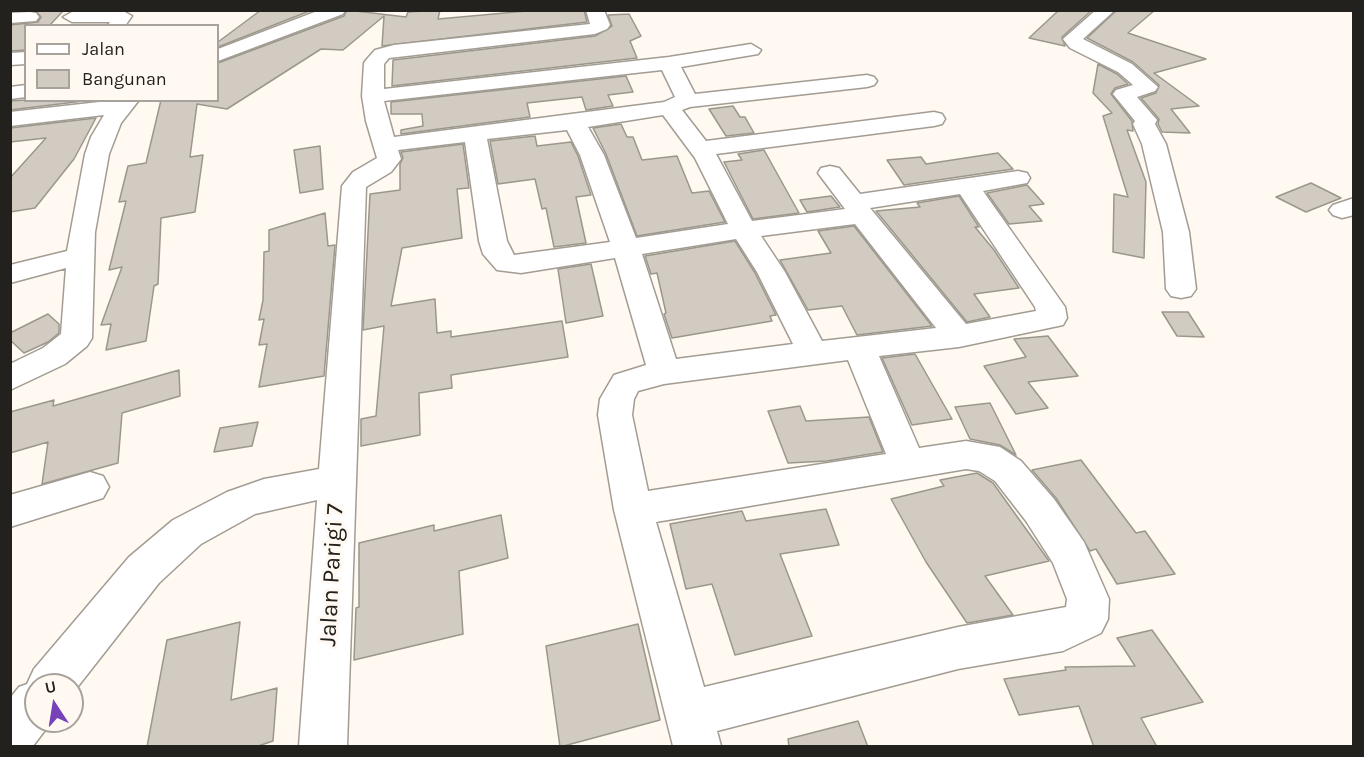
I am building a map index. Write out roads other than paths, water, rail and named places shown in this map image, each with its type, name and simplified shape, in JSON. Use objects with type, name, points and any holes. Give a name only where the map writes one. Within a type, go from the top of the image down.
[{"type":"street","points":[[222,51],[337,10]]},
{"type":"street","points":[[1107,10],[1077,33],[1072,40],[1116,63],[1148,87],[1123,94],[1146,120],[1144,124],[1154,144],[1176,232],[1181,289]]},
{"type":"street","points":[[337,481],[351,201],[357,182],[387,163],[389,159],[377,121],[373,96],[374,63],[382,54],[589,31],[601,25],[600,11]]},
{"type":"street","points":[[72,16],[122,17]]},
{"type":"street","points":[[10,18],[30,17]]},
{"type":"street","points":[[373,96],[669,63],[751,50]]},
{"type":"street","points":[[669,63],[686,97],[677,105]]},
{"type":"street","points":[[386,145],[574,122],[677,105],[867,81]]},
{"type":"street","points":[[10,119],[124,104]]},
{"type":"street","points":[[10,378],[54,356],[76,338],[82,232],[97,154],[102,137],[124,104]]},
{"type":"street","points":[[677,105],[744,230],[771,272],[813,353]]},
{"type":"street","points":[[702,149],[934,119]]},
{"type":"street","points":[[574,122],[592,155],[626,248],[664,372]]},
{"type":"street","points":[[475,134],[493,241],[501,260],[507,264],[521,264],[744,230],[1018,178]]},
{"type":"street","points":[[830,173],[959,336]]},
{"type":"street","points":[[633,510],[966,455],[987,457],[1008,471],[1040,510],[1070,555],[1088,599],[1086,619],[1063,630],[957,648],[692,731],[633,510],[615,415],[617,399],[626,383],[664,372],[959,336],[1050,320],[1053,313],[967,186]]},
{"type":"street","points":[[10,274],[81,256]]},
{"type":"street","points":[[859,347],[908,464]]},
{"type":"street","name":"Jalan Parigi 7","points":[[60,673],[144,570],[187,532],[241,502],[276,492],[337,481],[323,747]]},
{"type":"street","points":[[10,511],[90,487]]},
{"type":"street","points":[[10,737],[24,719]]}]
